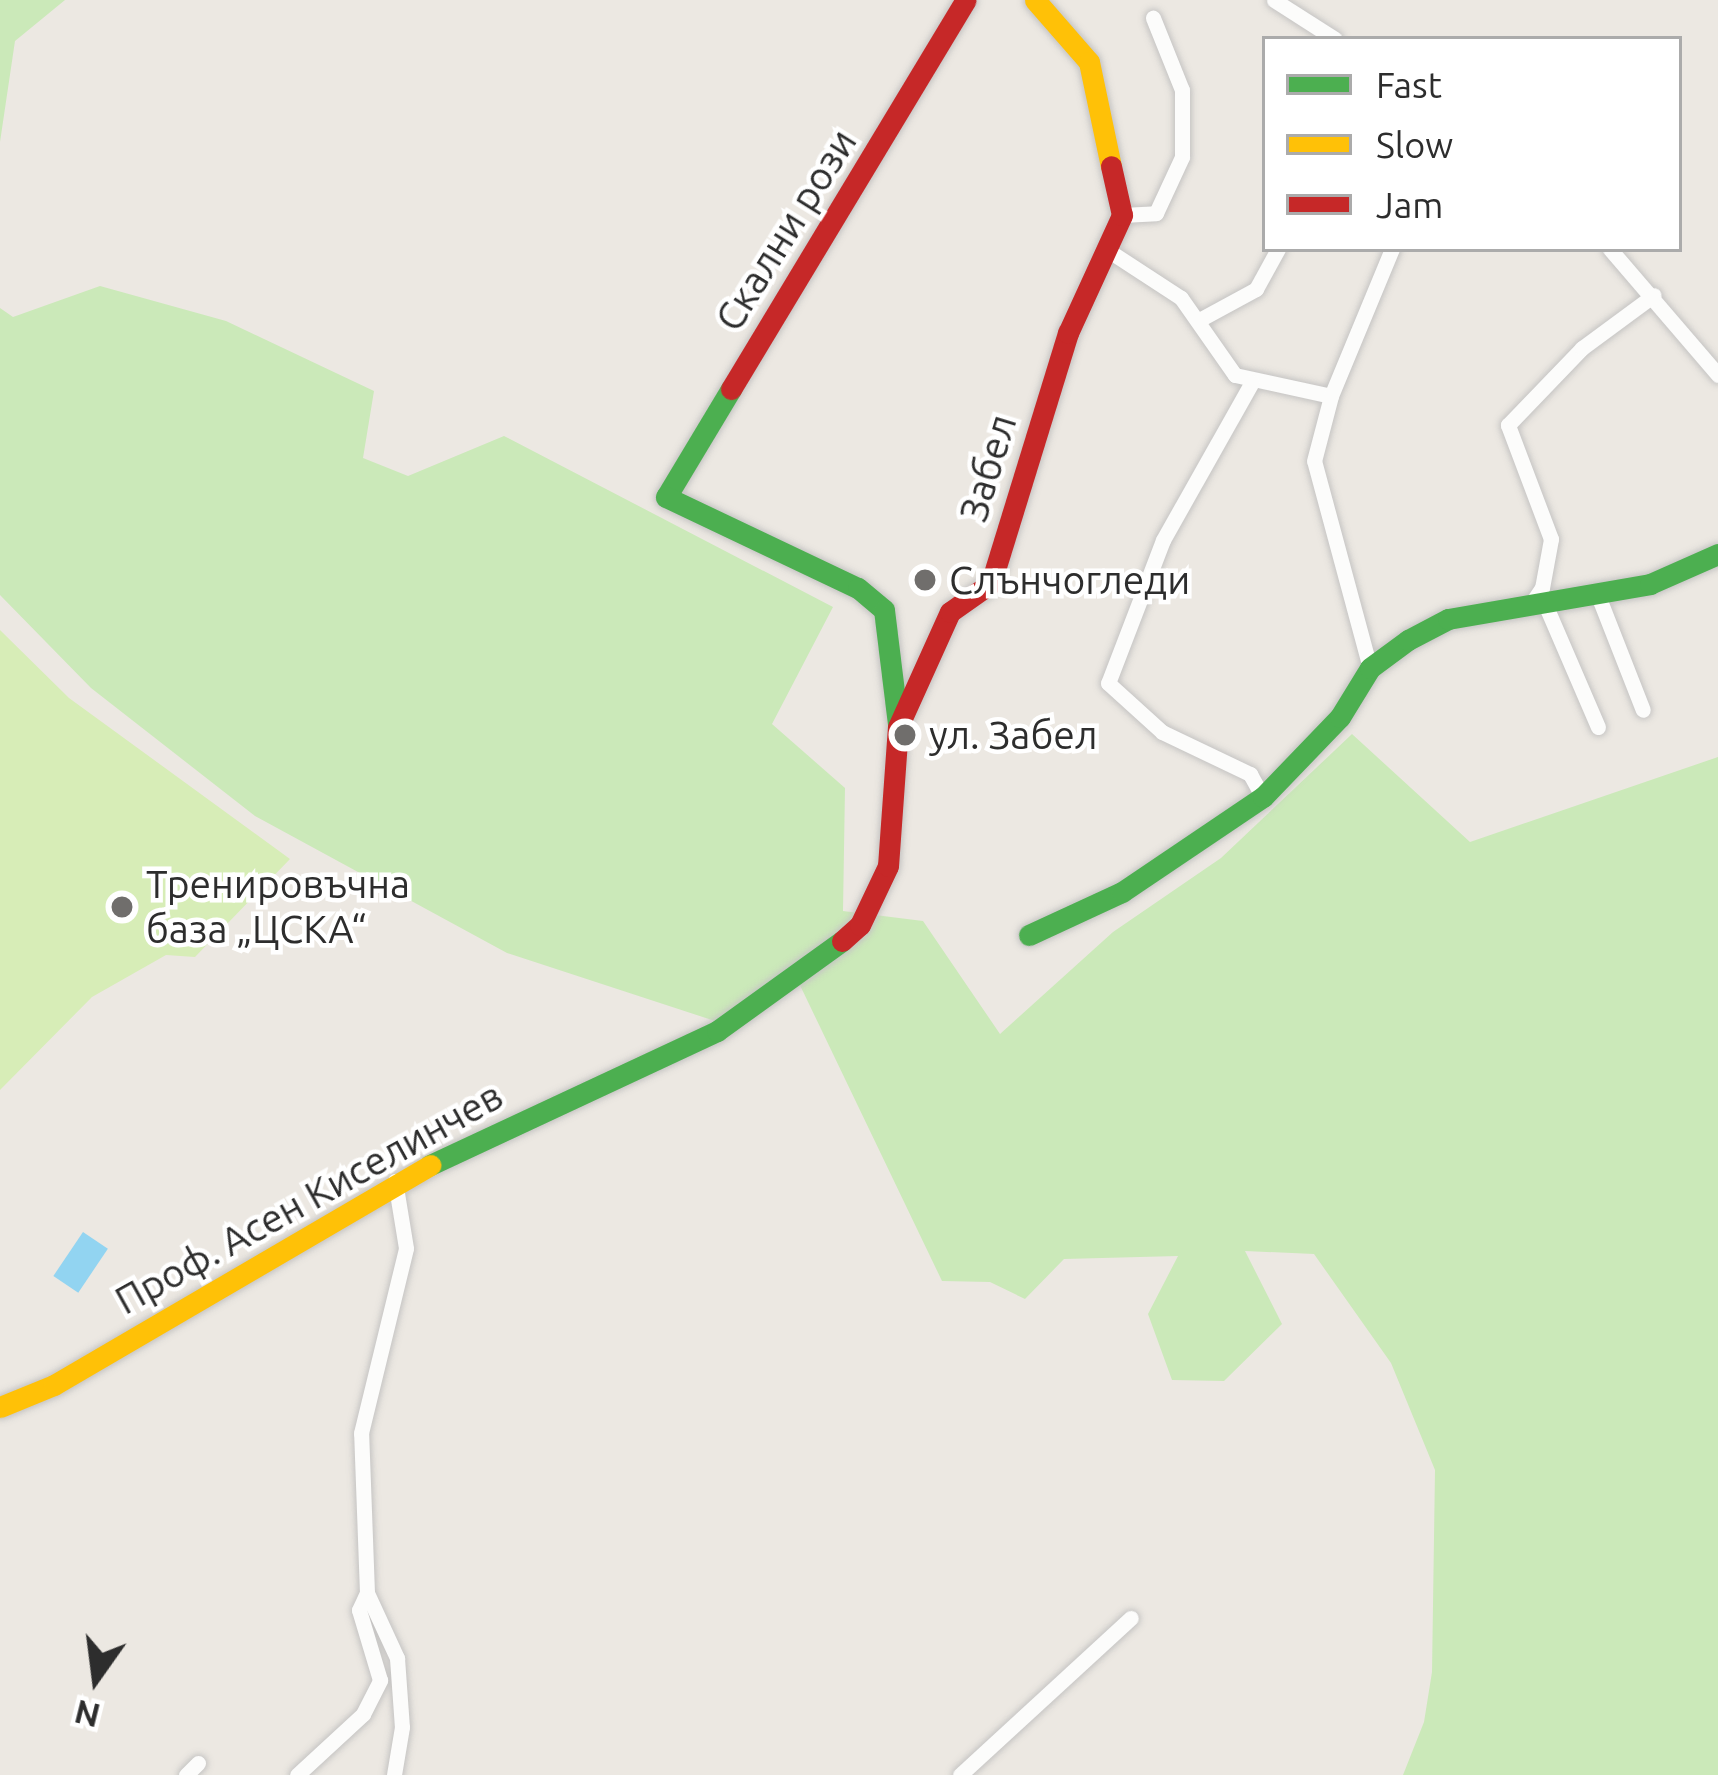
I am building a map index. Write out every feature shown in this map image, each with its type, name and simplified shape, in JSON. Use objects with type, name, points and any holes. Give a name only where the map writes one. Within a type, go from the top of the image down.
[{"type":"street","name":"Скални рози","points":[[898,727],[884,610],[858,588],[666,497],[966,0]]},
{"type":"street","points":[[1034,0],[1089,62],[1122,215],[1156,213],[1181,157],[1182,89],[1153,18]]},
{"type":"street","points":[[1274,0],[1330,36]]},
{"type":"street","name":"Забел","points":[[839,945],[879,897],[888,866],[898,727],[950,612],[991,583],[1068,333],[1122,215]]},
{"type":"street","points":[[1109,251],[1148,272],[1198,320],[1224,366],[1252,382],[1331,396]]},
{"type":"street","points":[[1198,320],[1256,289],[1276,252]]},
{"type":"street","points":[[1370,668],[1315,478],[1331,396],[1391,252]]},
{"type":"street","points":[[1613,252],[1718,375]]},
{"type":"street","points":[[1598,727],[1537,606],[1551,539],[1508,425],[1582,348],[1654,295]]},
{"type":"street","points":[[1252,382],[1162,540],[1108,683],[1162,732],[1250,774],[1263,797]]},
{"type":"street","points":[[1028,935],[1122,892],[1263,797],[1340,717],[1370,668],[1448,619],[1599,598],[1718,554]]},
{"type":"street","points":[[1599,598],[1643,710]]},
{"type":"street","name":"Проф. Асен Киселинчев","points":[[0,1407],[54,1385],[395,1181],[717,1031],[839,945]]},
{"type":"street","points":[[394,1775],[402,1726],[397,1658],[368,1593],[361,1433],[404,1262],[395,1181]]},
{"type":"street","points":[[297,1775],[377,1694],[380,1666],[359,1610],[368,1593]]},
{"type":"street","points":[[960,1775],[1131,1618]]},
{"type":"green space","points":[[0,0],[65,0],[15,41],[0,142]]},
{"type":"green space","points":[[100,286],[226,321],[374,391],[363,458],[408,476],[504,436],[833,607],[772,724],[845,788],[843,911],[923,921],[1000,1034],[1113,932],[1221,858],[1352,734],[1470,842],[1718,757],[1718,1775],[1403,1775],[1424,1722],[1432,1672],[1435,1470],[1391,1363],[1314,1254],[1245,1251],[1282,1324],[1224,1381],[1172,1380],[1148,1314],[1178,1256],[1064,1259],[1025,1299],[990,1282],[942,1281],[797,979],[715,1021],[507,953],[255,816],[91,688],[0,595],[0,308],[13,317]]},
{"type":"green space","name":"Тренировъчна база „ЦСКА“","points":[[0,630],[69,698],[290,859],[195,957],[166,955],[92,997],[0,1090]]},
{"type":"water","points":[[83,1232],[108,1249],[78,1293],[53,1276]]},
{"type":"traffic: fast","points":[[731,389],[666,497],[858,588],[884,610],[898,724]]},
{"type":"traffic: fast","points":[[1029,935],[1122,892],[1263,797],[1340,717],[1370,668],[1408,640],[1448,619],[1650,584],[1718,554]]},
{"type":"traffic: fast","points":[[430,1165],[717,1031],[842,941]]},
{"type":"traffic: slow","points":[[1035,0],[1089,62],[1111,166]]},
{"type":"traffic: slow","points":[[0,1407],[54,1385],[430,1165]]},
{"type":"traffic: jam","points":[[731,389],[966,0]]},
{"type":"traffic: jam","points":[[842,941],[860,925],[888,866],[898,727],[950,612],[991,583],[1068,333],[1122,215],[1111,166]]},
{"type":"place","name":"Слънчогледи","points":[[925,580]]},
{"type":"place","name":"ул. Забел","points":[[905,735]]},
{"type":"place","name":"Тренировъчна база „ЦСКА“","points":[[122,907]]}]
